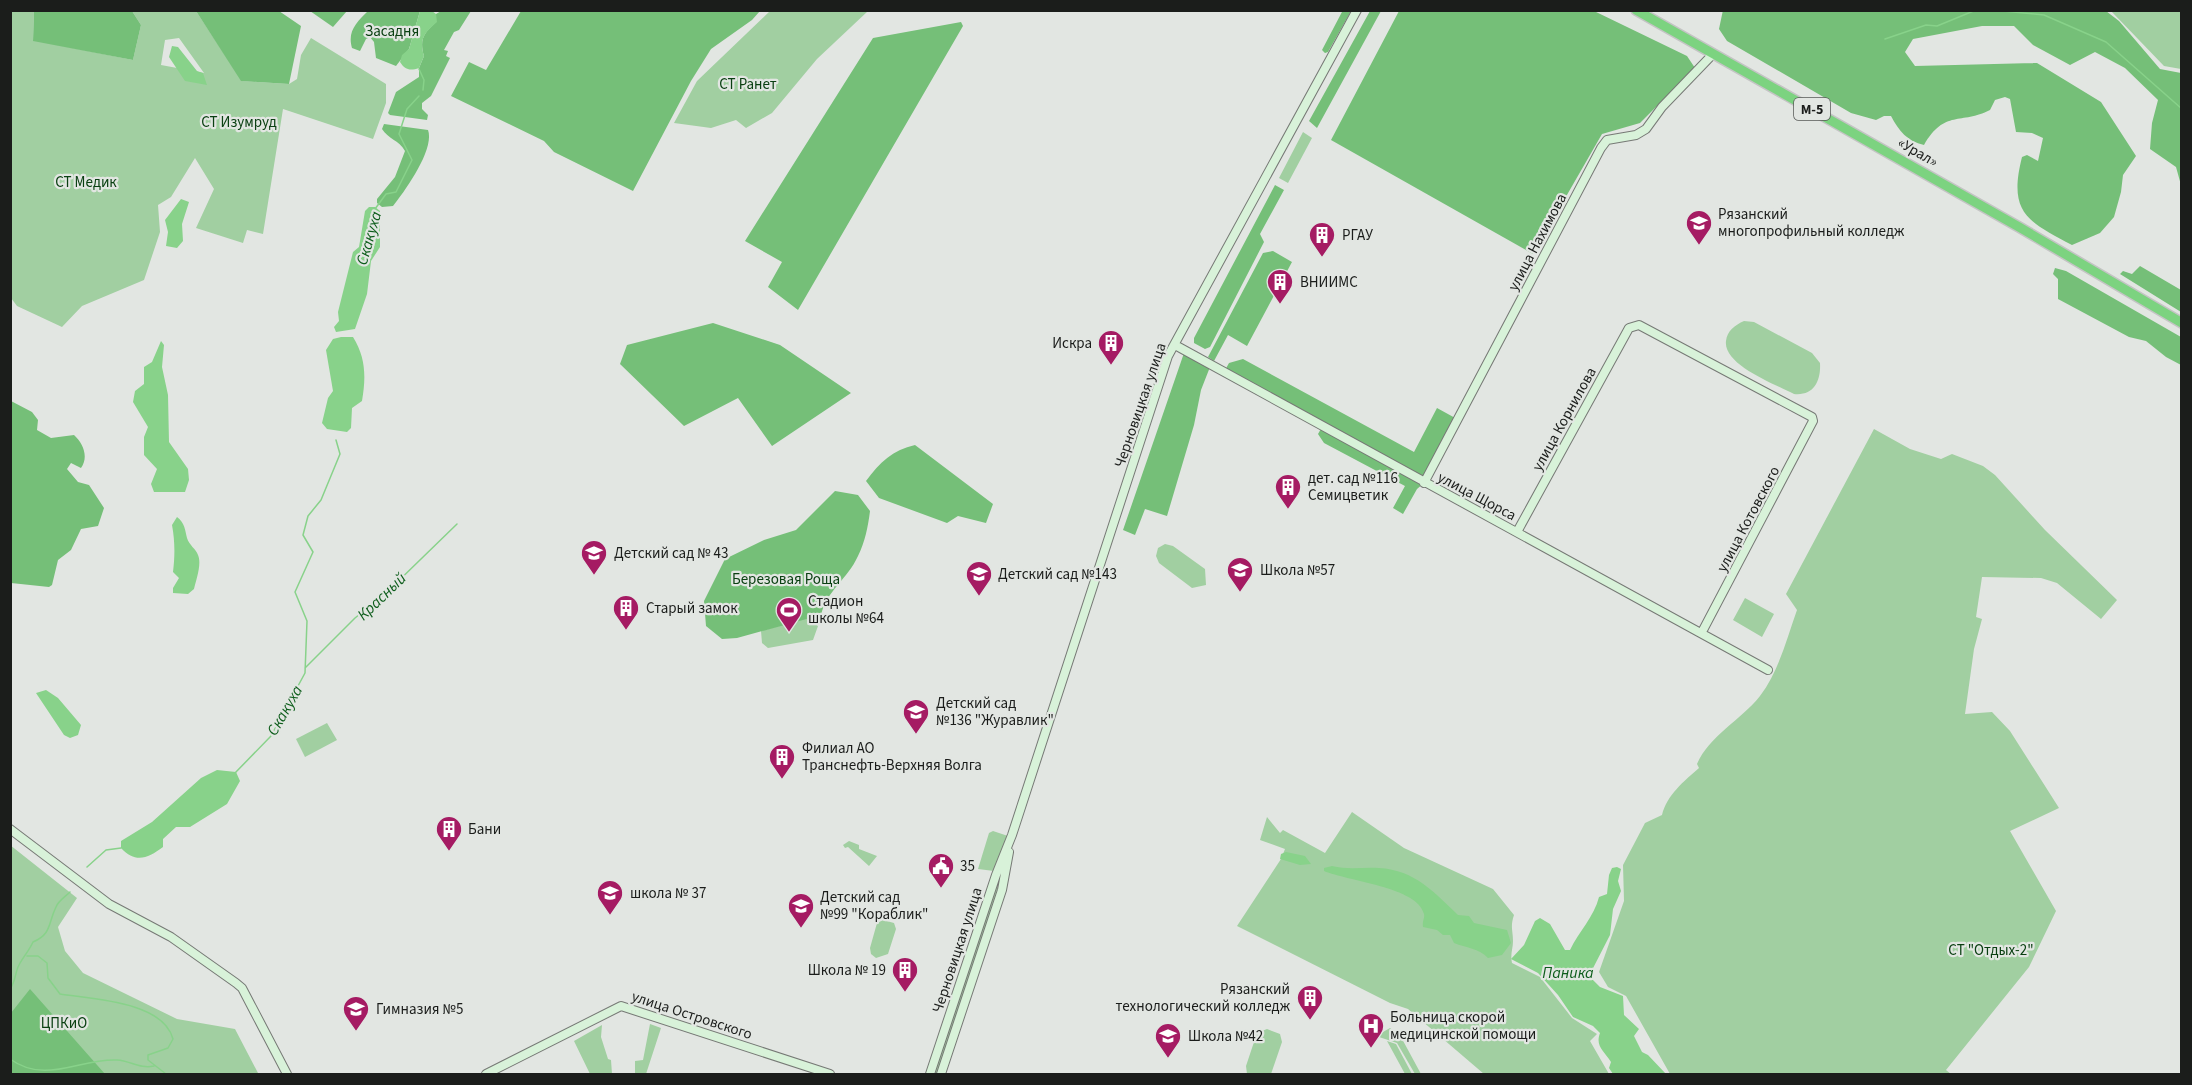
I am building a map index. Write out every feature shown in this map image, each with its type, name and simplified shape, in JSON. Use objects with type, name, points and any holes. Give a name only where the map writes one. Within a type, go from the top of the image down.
[{"type":"highway","name":"«Урал»","points":[[1636,10],[2019,227],[2181,323]]},
{"type":"street","name":"Черновицкая улица","points":[[930,1074],[996,875],[1012,835],[1168,356],[1357,10]]},
{"type":"street","name":"улица Нахимова","points":[[1424,483],[1601,148],[1608,140],[1636,135],[1646,129],[1662,108],[1713,54]]},
{"type":"street","name":"улица Котовского","points":[[1639,325],[1812,417],[1813,426],[1702,632]]},
{"type":"street","name":"улица Корнилова","points":[[1517,532],[1629,328],[1639,325]]},
{"type":"street","name":"улица Щорса","points":[[1175,345],[1768,670]]},
{"type":"street","points":[[10,829],[109,903],[191,950],[242,988],[287,1074]]},
{"type":"street","name":"Черновицкая улица","points":[[941,1074],[1002,890],[1012,835]]},
{"type":"street","name":"улица Островского","points":[[486,1074],[621,1006],[830,1074]]},
{"type":"green space","points":[[347,10],[333,27],[310,11]]},
{"type":"green space","name":"СТ Ранет","points":[[771,10],[868,11],[817,59],[772,113],[746,128],[736,120],[711,128],[674,123],[697,81]]},
{"type":"green space","points":[[1343,10],[1351,11],[1328,52],[1325,53],[1322,50]]},
{"type":"green space","points":[[1723,10],[2106,11],[2119,21],[2160,69],[2181,73],[2181,185],[2176,167],[2150,149],[2152,123],[2158,100],[2125,68],[2095,52],[2070,65],[2033,45],[2014,26],[1982,26],[1913,39],[1905,52],[1915,66],[2037,63],[2101,102],[2136,156],[2123,175],[2114,217],[2100,233],[2072,245],[2033,221],[2025,213],[2020,203],[2018,176],[2022,157],[2027,155],[2038,161],[2043,138],[2032,133],[2016,132],[2010,99],[2005,97],[1995,100],[1990,110],[1946,122],[1939,126],[1924,145],[1904,135],[1891,116],[1884,116],[1876,120],[1851,113],[1727,41],[1719,29]]},
{"type":"green space","points":[[10,11],[34,11],[33,40],[133,60],[141,25],[132,11],[196,11],[242,81],[289,84],[297,79],[301,55],[311,38],[386,84],[386,103],[373,139],[283,109],[263,234],[247,230],[243,243],[196,228],[214,189],[195,158],[171,197],[158,205],[160,232],[144,280],[82,306],[62,327],[17,306],[11,298]],"holes":[[[179,38],[204,73],[161,65],[165,40]]]},
{"type":"green space","points":[[34,11],[132,11],[141,25],[133,60],[33,41]]},
{"type":"green space","points":[[196,11],[279,11],[301,26],[289,84],[241,81]]},
{"type":"green space","name":"Засадня","points":[[368,11],[420,11],[409,49],[396,66],[376,58],[374,42],[370,37],[366,39],[360,51],[352,48],[352,32]]},
{"type":"green space","name":"Засадня","points":[[441,11],[471,11],[459,30],[454,32],[444,50],[448,51],[446,56],[450,58],[431,96],[422,103],[422,109],[428,115],[427,120],[390,115],[388,113],[396,92],[419,77],[419,68],[424,56],[422,41],[436,22],[436,14]]},
{"type":"green space","points":[[521,11],[760,11],[752,20],[711,49],[691,81],[633,191],[554,152],[544,141],[451,96],[469,62],[486,70]]},
{"type":"green space","points":[[1370,11],[1381,11],[1317,128],[1309,121]]},
{"type":"green space","points":[[1399,11],[1594,11],[1687,56],[1695,68],[1640,123],[1602,134],[1533,254],[1331,140]]},
{"type":"green space","points":[[2111,11],[2181,11],[2181,69],[2164,66]]},
{"type":"green space","points":[[961,22],[963,26],[798,310],[768,287],[782,262],[745,241],[873,38]]},
{"type":"green space","points":[[384,124],[428,130],[429,138],[418,170],[405,190],[393,206],[382,207],[377,203],[377,199],[395,177],[405,151],[400,144],[384,132],[382,129]]},
{"type":"green space","points":[[1303,132],[1312,138],[1288,183],[1279,178]]},
{"type":"green space","points":[[1275,185],[1284,190],[1260,234],[1264,242],[1210,347],[1205,349],[1194,343],[1194,338]]},
{"type":"green space","points":[[1273,251],[1292,262],[1247,346],[1228,335],[1214,361],[1208,357],[1263,253]]},
{"type":"green space","points":[[2140,266],[2181,290],[2181,312],[2120,274],[2123,271],[2132,274]]},
{"type":"green space","points":[[2055,268],[2066,271],[2181,337],[2181,365],[2166,357],[2146,341],[2129,337],[2058,299],[2058,279],[2053,274]]},
{"type":"green space","points":[[1744,321],[1754,322],[1812,353],[1820,363],[1815,386],[1807,393],[1794,394],[1741,366],[1727,350],[1726,341],[1732,329]]},
{"type":"green space","points":[[713,323],[780,345],[851,393],[772,446],[738,398],[684,426],[620,364],[627,345]]},
{"type":"green space","points":[[1184,353],[1210,367],[1201,390],[1194,425],[1167,516],[1145,509],[1135,535],[1123,530]]},
{"type":"green space","points":[[1243,359],[1414,452],[1437,408],[1457,419],[1424,483],[1417,489],[1403,514],[1393,508],[1405,486],[1324,443],[1318,434],[1322,427],[1224,372],[1229,363]]},
{"type":"green space","points":[[11,401],[32,412],[38,420],[37,430],[51,438],[74,435],[77,438],[84,450],[85,459],[81,468],[71,463],[67,469],[78,482],[89,485],[104,508],[98,526],[81,529],[71,550],[58,560],[52,585],[49,587],[11,583]]},
{"type":"green space","name":"СТ \"Отдых-2\"","points":[[1874,429],[1910,449],[1941,459],[1952,454],[1983,466],[1995,475],[2045,530],[2117,600],[2101,619],[2057,583],[2041,578],[1982,577],[1976,617],[1982,619],[1974,649],[1965,714],[1992,712],[2010,731],[2059,808],[2010,831],[2056,911],[2029,967],[1946,1070],[1951,1074],[1670,1074],[1626,996],[1608,987],[1599,972],[1624,901],[1623,865],[1645,823],[1662,815],[1672,795],[1699,768],[1697,764],[1709,745],[1752,705],[1767,686],[1782,654],[1797,610],[1786,594]]},
{"type":"green space","points":[[915,445],[993,504],[986,523],[958,516],[947,523],[879,498],[866,481],[888,458],[900,450]]},
{"type":"green space","name":"Березовая Роща","points":[[835,491],[858,495],[870,511],[866,534],[858,556],[832,592],[821,615],[737,638],[722,639],[706,626],[704,601],[725,559],[764,540],[796,530]]},
{"type":"green space","points":[[1165,544],[1173,546],[1205,569],[1206,585],[1192,588],[1159,563],[1156,556],[1158,548]]},
{"type":"green space","points":[[1745,598],[1774,614],[1762,637],[1733,620]]},
{"type":"green space","name":"Стадион школы №64","points":[[807,618],[818,626],[813,640],[768,648],[762,643],[761,631]]},
{"type":"green space","points":[[327,723],[337,740],[305,757],[296,739]]},
{"type":"green space","points":[[1352,812],[1404,848],[1493,889],[1514,915],[1512,963],[1540,977],[1572,1018],[1597,1034],[1590,1041],[1609,1074],[1484,1074],[1408,1009],[1390,1003],[1237,926],[1281,859],[1285,849],[1260,840],[1267,817],[1280,833],[1283,830],[1325,853]]},
{"type":"green space","points":[[993,831],[1008,836],[994,871],[978,869],[989,833]]},
{"type":"green space","points":[[849,841],[859,845],[859,849],[877,856],[869,866],[848,847],[845,848],[843,845]]},
{"type":"green space","name":"ЦПКиО","points":[[10,845],[77,898],[58,927],[65,951],[83,973],[177,1019],[235,1029],[258,1073],[11,1074]]},
{"type":"green space","points":[[998,887],[938,1074],[933,1074],[995,888]]},
{"type":"green space","points":[[883,920],[894,923],[896,929],[888,954],[876,958],[871,954],[870,948],[877,923]]},
{"type":"green space","points":[[30,989],[105,1074],[11,1074],[11,1013]]},
{"type":"green space","points":[[650,1024],[661,1028],[646,1074],[635,1074],[635,1061],[643,1060]]},
{"type":"green space","points":[[602,1025],[601,1037],[608,1059],[611,1060],[612,1074],[590,1074],[574,1041]]},
{"type":"green space","points":[[1390,1028],[1401,1037],[1421,1074],[1415,1074],[1397,1043],[1376,1036]]},
{"type":"green space","points":[[1267,1029],[1280,1034],[1282,1042],[1271,1074],[1247,1074],[1246,1066],[1257,1033]]},
{"type":"green space","points":[[1387,1041],[1396,1044],[1412,1074],[1405,1074]]},
{"type":"water","points":[[420,11],[432,11],[436,14],[437,22],[422,41],[424,56],[419,68],[408,69],[400,62],[402,55],[409,49]]},
{"type":"water","points":[[172,46],[178,47],[197,71],[203,73],[207,85],[185,81],[169,57]]},
{"type":"water","points":[[181,199],[189,202],[182,224],[183,241],[177,248],[166,246],[168,232],[165,220]]},
{"type":"water","points":[[369,207],[375,207],[380,211],[380,247],[371,261],[367,294],[355,329],[336,332],[334,327],[339,321],[338,312],[353,252],[359,247],[365,211]]},
{"type":"water","points":[[353,337],[364,368],[362,401],[352,408],[351,428],[347,432],[327,429],[322,423],[328,398],[333,391],[326,350],[333,339]]},
{"type":"water","points":[[161,341],[164,345],[162,367],[168,395],[169,442],[188,469],[189,480],[185,492],[154,492],[151,484],[157,469],[144,455],[144,437],[148,427],[133,402],[135,391],[144,384],[144,367],[152,362]]},
{"type":"water","points":[[177,517],[183,524],[188,540],[199,559],[194,589],[188,594],[173,593],[173,588],[179,578],[173,572],[172,525]]},
{"type":"water","points":[[46,690],[58,698],[81,725],[78,735],[70,738],[64,735],[36,693]]},
{"type":"water","points":[[217,770],[236,772],[240,781],[227,804],[190,827],[176,827],[163,839],[163,847],[152,854],[137,858],[121,848],[121,841],[152,822],[201,778]]},
{"type":"water","points":[[1286,852],[1305,856],[1311,864],[1300,865],[1280,859],[1281,854]]},
{"type":"water","points":[[1332,866],[1379,868],[1403,873],[1423,884],[1458,915],[1469,916],[1474,923],[1507,930],[1511,943],[1502,955],[1488,958],[1476,950],[1454,943],[1450,935],[1443,935],[1437,930],[1423,927],[1424,914],[1419,905],[1409,897],[1380,886],[1324,871],[1324,868]]},
{"type":"water","name":"Паника","points":[[1612,868],[1621,869],[1618,881],[1621,891],[1613,909],[1610,935],[1589,976],[1600,987],[1623,996],[1624,1015],[1639,1029],[1634,1036],[1642,1052],[1648,1055],[1666,1074],[1613,1074],[1609,1068],[1611,1062],[1599,1045],[1600,1033],[1593,1026],[1573,1017],[1558,995],[1538,973],[1511,959],[1524,945],[1535,921],[1540,918],[1550,924],[1565,950],[1570,950],[1594,911],[1599,897],[1607,894],[1609,875]]},
{"type":"waterway","points":[[1885,39],[1926,25],[1937,26],[1976,10]]},
{"type":"waterway","points":[[1993,10],[2044,15],[2106,42],[2182,109]]},
{"type":"waterway","name":"Скакуха","points":[[419,69],[424,80],[423,90]]},
{"type":"waterway","name":"Скакуха","points":[[375,209],[386,194],[396,192],[412,160],[399,134],[407,109],[419,96]]},
{"type":"waterway","name":"Скакуха","points":[[235,773],[271,736],[305,673],[307,621],[295,592],[313,552],[303,535],[308,516],[321,500],[340,454],[336,440]]},
{"type":"waterway","name":"Красный","points":[[305,668],[355,618],[385,594],[457,524]]},
{"type":"waterway","name":"Скакуха","points":[[87,867],[106,850],[121,848]]},
{"type":"waterway","name":"Скакуха","points":[[10,989],[19,965],[33,942],[47,932],[57,905],[70,892]]},
{"type":"waterway","points":[[27,956],[38,956],[47,963],[48,978],[60,994],[107,1000],[141,1009],[167,1026],[173,1039],[168,1048],[148,1055],[148,1060],[166,1074]]},
{"type":"waterway","points":[[10,1059],[37,1070],[50,1070],[103,1060],[154,1066]]},
{"type":"place","name":"Рязанский многопрофильный колледж","points":[[1699,246]]},
{"type":"place","name":"РГАУ","points":[[1322,258]]},
{"type":"place","name":"ВНИИМС","points":[[1280,305]]},
{"type":"place","name":"Искра","points":[[1111,366]]},
{"type":"place","name":"дет. сад №116 Семицветик","points":[[1288,510]]},
{"type":"place","name":"Детский сад № 43","points":[[594,576]]},
{"type":"place","name":"Школа №57","points":[[1240,593]]},
{"type":"place","name":"Детский сад №143","points":[[979,597]]},
{"type":"place","name":"Старый замок","points":[[626,631]]},
{"type":"place","name":"Стадион школы №64","points":[[789,633]]},
{"type":"place","name":"Детский сад №136 \"Журавлик\"","points":[[916,735]]},
{"type":"place","name":"Филиал АО Транснефть-Верхняя Волга","points":[[782,780]]},
{"type":"place","name":"Бани","points":[[449,852]]},
{"type":"place","name":"35","points":[[941,889]]},
{"type":"place","name":"школа № 37","points":[[610,916]]},
{"type":"place","name":"Детский сад №99 \"Кораблик\"","points":[[801,929]]},
{"type":"place","name":"Школа № 19","points":[[905,993]]},
{"type":"place","name":"Рязанский технологический колледж","points":[[1310,1021]]},
{"type":"place","name":"Гимназия №5","points":[[356,1032]]},
{"type":"place","name":"Больница скорой медицинской помощи","points":[[1371,1049]]},
{"type":"place","name":"Школа №42","points":[[1168,1059]]},
{"type":"park label","name":"СТ Изумруд","points":[[239,122]]},
{"type":"park label","name":"СТ Медик","points":[[86,182]]}]
